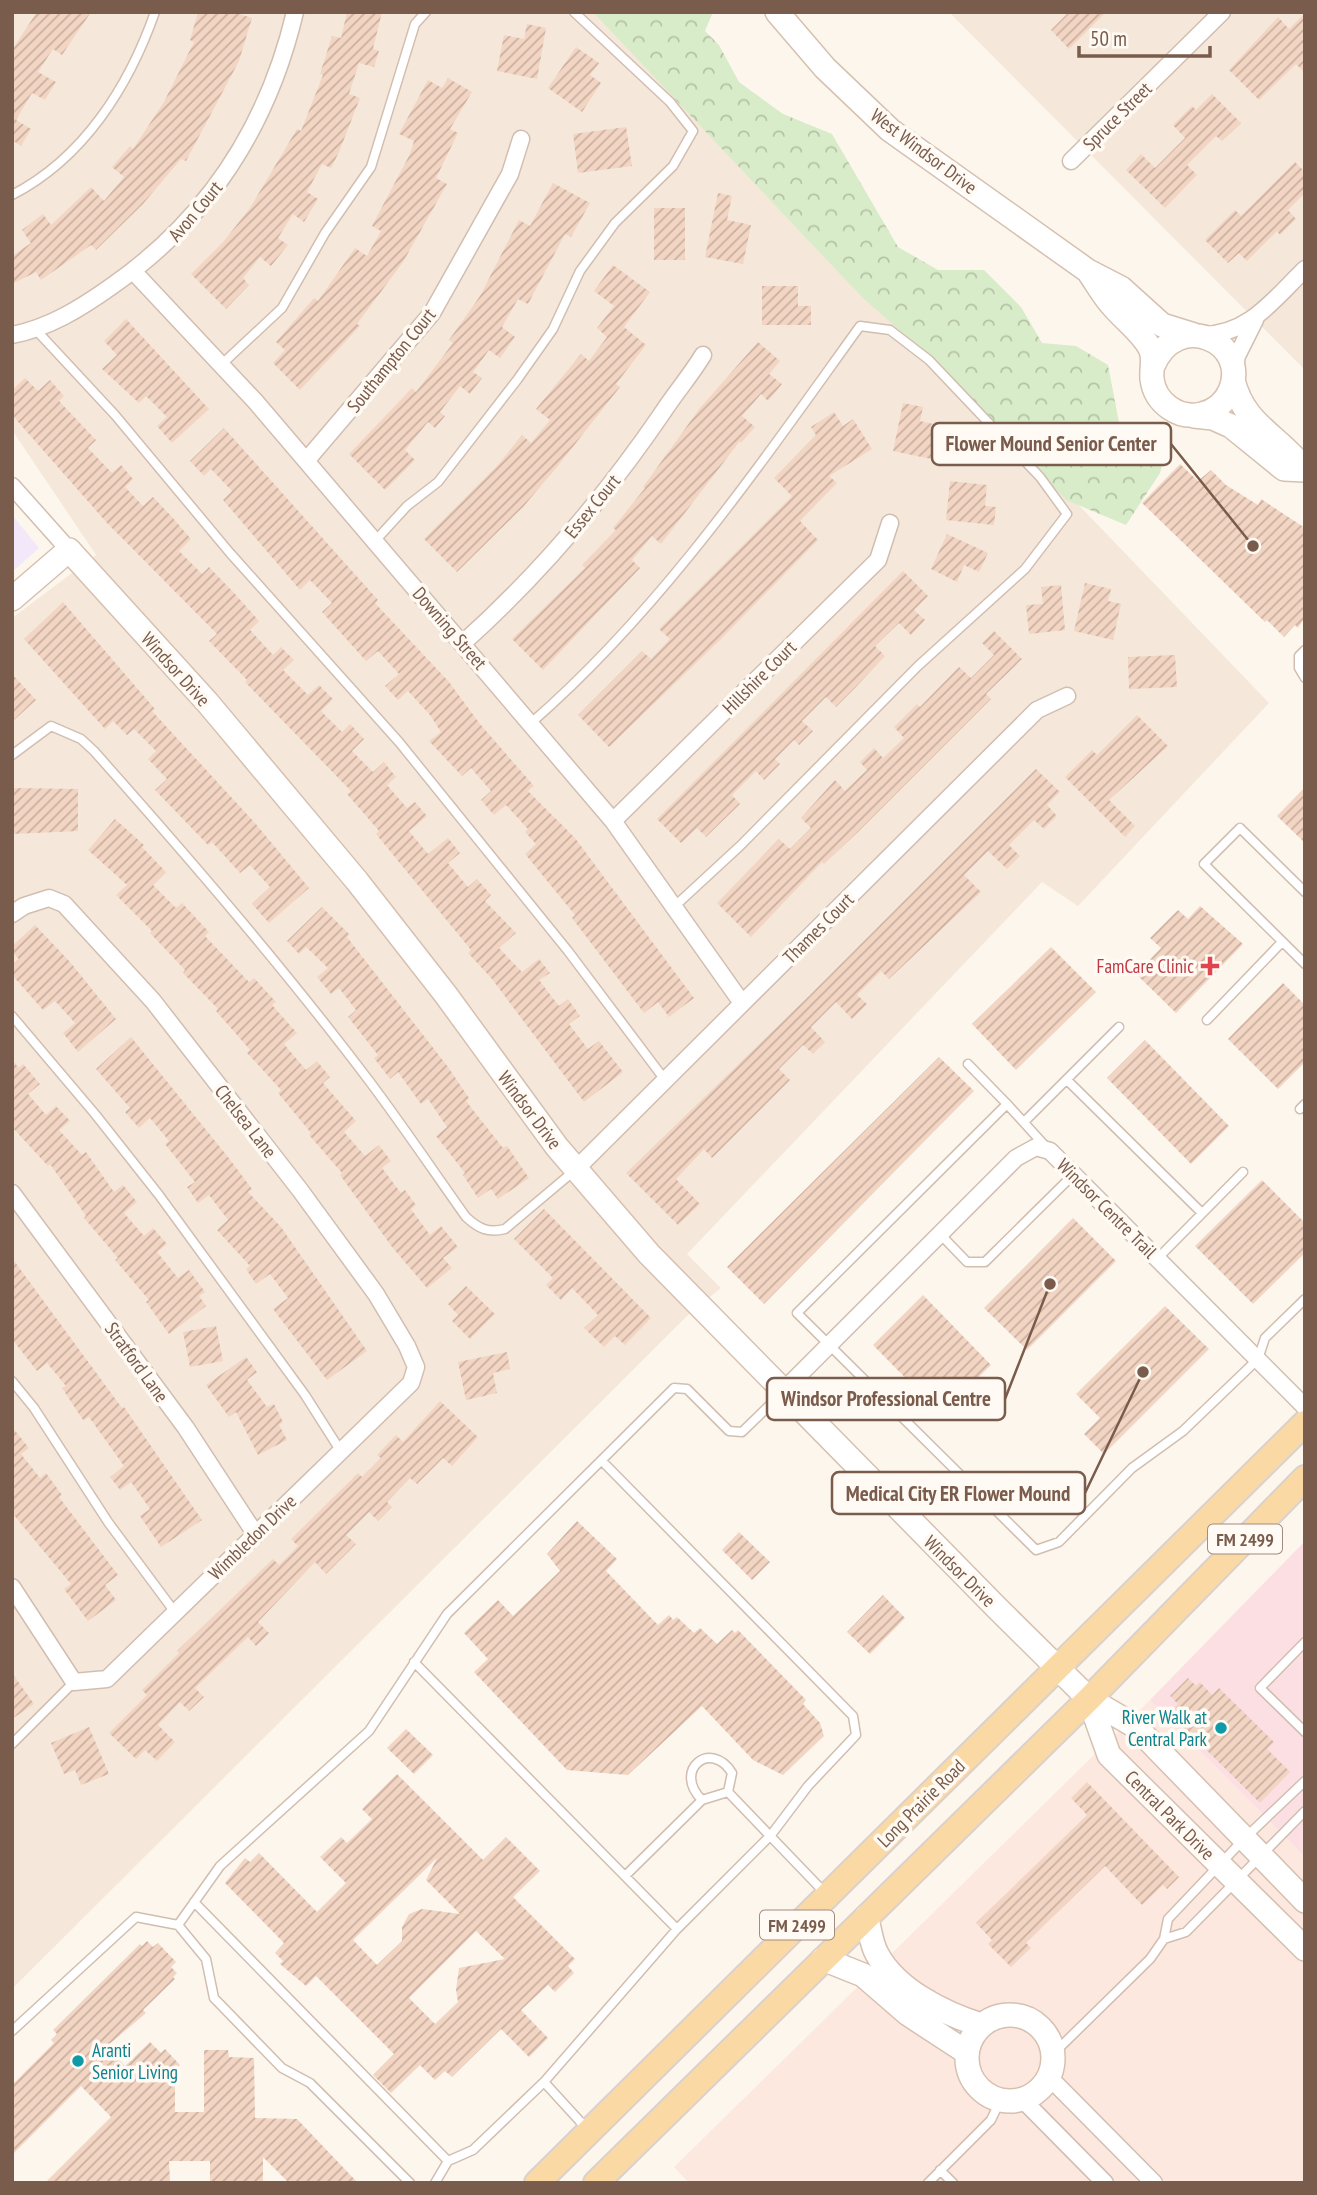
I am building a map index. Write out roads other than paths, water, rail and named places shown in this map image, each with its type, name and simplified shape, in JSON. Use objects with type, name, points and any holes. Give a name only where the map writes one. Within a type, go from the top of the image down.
[{"type":"main road","name":"Long Prairie Road","points":[[537,2183],[1305,1423]]},
{"type":"main road","name":"FM 2499","points":[[596,2183],[1089,1699],[1305,1478]]},
{"type":"main road","points":[[589,2131],[618,2161]]},
{"type":"street","name":"Avon Court","points":[[12,335],[36,330],[87,304],[169,243],[230,168],[267,101],[295,12]]},
{"type":"street","name":"West Windsor Drive","points":[[777,12],[825,68],[890,130],[1088,271],[1121,288],[1162,325],[1209,338],[1227,354],[1244,411],[1256,425],[1291,452],[1305,470]]},
{"type":"street","name":"Spruce Street","points":[[1072,161],[1222,12]]},
{"type":"street","name":"Southampton Court","points":[[306,461],[432,313],[510,174],[521,139]]},
{"type":"street","points":[[1153,366],[1166,345],[1175,339],[1228,332],[1256,318],[1305,269]]},
{"type":"street","name":"Downing Street","points":[[133,271],[306,461],[613,821],[742,1003]]},
{"type":"street","name":"West Windsor Drive","points":[[1088,271],[1110,304],[1149,346],[1155,390],[1161,401],[1171,409],[1213,418],[1231,426],[1284,469],[1305,470]]},
{"type":"street","points":[[1194,416],[1217,407],[1226,398],[1237,356],[1256,318]]},
{"type":"street","name":"Essex Court","points":[[463,643],[535,576],[570,535],[645,438],[703,355]]},
{"type":"street","name":"Windsor Drive","points":[[12,486],[207,702],[357,881],[575,1170],[649,1254],[1089,1699]]},
{"type":"street","name":"Hillshire Court","points":[[613,821],[878,560],[890,523]]},
{"type":"street","points":[[12,599],[69,550]]},
{"type":"street","name":"Thames Court","points":[[575,1170],[1037,710],[1067,696]]},
{"type":"street","name":"Chelsea Lane","points":[[12,914],[24,906],[49,898],[64,904],[153,1001],[300,1189],[376,1294],[407,1346],[416,1367]]},
{"type":"street","name":"Windsor Centre Trail","points":[[783,1391],[1016,1158],[1036,1147],[1050,1151],[1305,1407]]},
{"type":"street","name":"Stratford Lane","points":[[12,1193],[186,1428],[256,1535]]},
{"type":"street","name":"Wimbledon Drive","points":[[74,1682],[107,1679],[411,1383],[416,1367]]},
{"type":"street","points":[[12,1587],[74,1682]]},
{"type":"street","name":"Central Park Drive","points":[[1089,1699],[1135,1726],[1305,1901]]},
{"type":"street","name":"Central Park Drive","points":[[1089,1699],[1109,1755],[1305,1949]]},
{"type":"street","points":[[866,1917],[877,1954],[894,1974],[921,1998],[954,2016],[981,2025]]},
{"type":"street","points":[[823,1959],[863,1975],[908,2014],[966,2052]]},
{"type":"street","points":[[1002,2015],[1026,2018],[1044,2032],[1053,2054],[1049,2077],[1034,2095],[1023,2100],[1000,2101],[978,2088],[966,2065],[966,2052],[974,2033],[981,2025],[1002,2015]]},
{"type":"street","points":[[1049,2077],[1154,2183]]},
{"type":"street","points":[[1023,2100],[1105,2183]]},
{"type":"lane","points":[[12,195],[49,170],[96,125],[142,51],[155,12]]},
{"type":"lane","points":[[221,365],[282,308],[325,233],[371,167],[415,24],[426,12]]},
{"type":"lane","points":[[375,541],[407,506],[438,482],[553,329],[580,271],[615,223],[673,166],[692,131],[670,102],[574,12]]},
{"type":"lane","points":[[531,723],[586,676],[638,618],[740,493],[860,326],[890,330],[929,360],[1040,477],[1067,514],[1025,569],[918,666],[750,837],[675,906]]},
{"type":"lane","points":[[36,330],[115,415],[230,553],[399,743],[568,951],[665,1080]]},
{"type":"lane","points":[[1305,650],[1299,656],[1299,668],[1305,678]]},
{"type":"lane","points":[[12,755],[51,726],[81,739],[94,751],[180,848],[307,1002],[371,1083],[466,1217],[477,1227],[491,1232],[505,1229],[575,1170]]},
{"type":"lane","points":[[1305,892],[1240,828],[1204,864],[1305,964]]},
{"type":"lane","points":[[1207,1020],[1282,942]]},
{"type":"lane","points":[[12,1016],[159,1195],[305,1395],[340,1450]]},
{"type":"lane","points":[[1025,1121],[1119,1027]]},
{"type":"lane","points":[[968,1064],[1025,1121],[1050,1151]]},
{"type":"lane","points":[[1067,1080],[1202,1213]]},
{"type":"lane","points":[[1007,1104],[797,1313],[1036,1550],[1059,1542],[1132,1468],[1183,1431],[1258,1359],[1265,1338],[1305,1299]]},
{"type":"lane","points":[[1157,1259],[1243,1172]]},
{"type":"lane","points":[[940,1234],[967,1262],[985,1262],[1073,1175]]},
{"type":"lane","points":[[12,1381],[34,1408],[108,1522],[174,1611]]},
{"type":"lane","points":[[178,1925],[220,1866],[369,1731],[447,1614],[674,1388],[687,1389],[729,1431],[743,1432],[783,1391]]},
{"type":"lane","points":[[436,2183],[449,2161],[473,2150],[544,2082],[677,1929],[771,1835],[808,1786],[856,1735],[853,1716],[602,1461]]},
{"type":"lane","points":[[1305,1642],[1260,1688],[1305,1732]]},
{"type":"lane","points":[[414,1662],[677,1929]]},
{"type":"lane","points":[[12,1744],[74,1682]]},
{"type":"lane","points":[[702,1800],[691,1790],[689,1777],[695,1765],[705,1758],[715,1758],[726,1763],[732,1773],[728,1792]]},
{"type":"lane","points":[[1053,2054],[1133,1976],[1164,1939],[1168,1919],[1227,1872],[1305,1781]]},
{"type":"lane","points":[[625,1876],[702,1800],[728,1792]]},
{"type":"lane","points":[[728,1792],[827,1895]]},
{"type":"lane","points":[[1164,1939],[1186,1931],[1227,1872],[1251,1847],[1305,1811]]},
{"type":"lane","points":[[194,1902],[449,2161]]},
{"type":"lane","points":[[12,2031],[136,1917],[178,1925],[206,1959],[214,1998],[282,2068],[310,2083],[410,2183]]},
{"type":"lane","points":[[544,2082],[589,2131]]},
{"type":"lane","points":[[928,2183],[991,2120],[1000,2101]]},
{"type":"lane","points":[[940,2170],[953,2183]]},
{"type":"place","name":"Flower Mound Senior Center","points":[[1253,546]]},
{"type":"place","name":"FamCare Clinic","points":[[1210,966]]},
{"type":"place","name":"Windsor Professional Centre","points":[[1050,1284]]},
{"type":"place","name":"Medical City ER Flower Mound","points":[[1143,1372]]},
{"type":"place","name":"River Walk at Central Park","points":[[1221,1728]]},
{"type":"place","name":"Aranti Senior Living","points":[[78,2061]]}]
